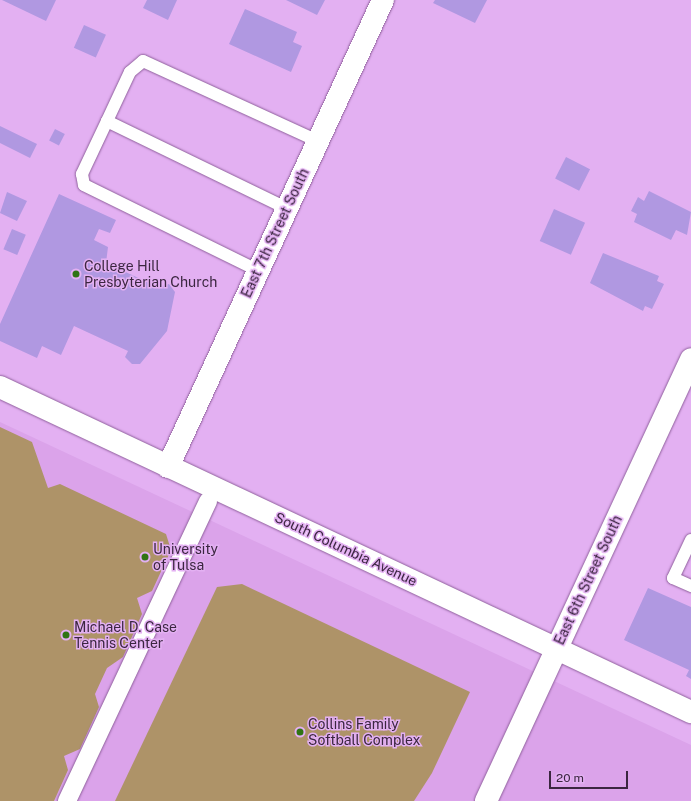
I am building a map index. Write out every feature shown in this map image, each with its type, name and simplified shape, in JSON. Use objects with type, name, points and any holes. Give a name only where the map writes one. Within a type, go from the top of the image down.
[{"type":"street","name":"East 7th Street South","points":[[168,467],[257,270],[383,0]]},
{"type":"street","name":"East 6th Street South","points":[[486,801],[691,359]]},
{"type":"street","name":"South Columbia Avenue","points":[[0,388],[691,712]]},
{"type":"street","points":[[67,801],[208,502]]},
{"type":"lane","points":[[257,270],[84,185],[82,174],[107,120],[130,72],[143,61],[318,141]]},
{"type":"lane","points":[[107,120],[286,208]]},
{"type":"lane","points":[[691,540],[673,578],[691,586]]},
{"type":"shaded area","name":"University of Tulsa","points":[[0,422],[691,745],[691,801],[0,801]]},
{"type":"shaded area","name":"Michael D. Case Tennis Center","points":[[0,427],[32,442],[48,488],[60,484],[166,534],[171,550],[152,591],[137,598],[142,614],[123,657],[107,668],[95,694],[99,707],[80,749],[64,756],[68,770],[54,801],[0,801]]},
{"type":"shaded area","name":"Collins Family Softball Complex","points":[[242,584],[470,692],[432,773],[414,801],[115,801],[217,587]]},
{"type":"building","points":[[2,0],[56,0],[46,21]]},
{"type":"building","points":[[147,0],[177,0],[168,20],[143,8]]},
{"type":"building","points":[[286,0],[325,0],[317,15]]},
{"type":"building","points":[[435,0],[487,0],[475,23],[433,3]]},
{"type":"building","points":[[245,9],[297,32],[293,42],[302,46],[291,72],[229,44]]},
{"type":"building","points":[[84,25],[106,35],[96,58],[74,48]]},
{"type":"building","points":[[0,126],[37,144],[30,158],[0,143]]},
{"type":"building","points":[[55,129],[65,134],[59,146],[49,141]]},
{"type":"building","points":[[566,157],[590,169],[579,191],[555,178]]},
{"type":"building","points":[[649,191],[691,212],[687,235],[676,230],[671,240],[634,222],[637,214],[631,211],[638,197],[644,201]]},
{"type":"building","points":[[7,192],[27,201],[17,221],[0,213]]},
{"type":"building","name":"College Hill Presbyterian Church","points":[[59,194],[116,220],[110,233],[99,229],[94,240],[108,247],[106,263],[158,287],[169,284],[175,292],[167,331],[140,364],[132,364],[125,357],[128,351],[74,326],[61,355],[42,346],[37,358],[0,341],[0,324]]},
{"type":"building","points":[[554,209],[585,223],[571,255],[540,241]]},
{"type":"building","points":[[12,229],[26,235],[17,255],[3,249]]},
{"type":"building","points":[[603,253],[659,276],[657,281],[664,284],[652,309],[645,306],[643,311],[590,283]]},
{"type":"building","points":[[648,588],[691,607],[691,679],[686,676],[689,670],[624,640]]},
{"type":"place","name":"College Hill Presbyterian Church","points":[[76,274]]},
{"type":"place","name":"University of Tulsa","points":[[145,557]]},
{"type":"place","name":"Michael D. Case Tennis Center","points":[[66,635]]},
{"type":"place","name":"Collins Family Softball Complex","points":[[300,732]]}]
